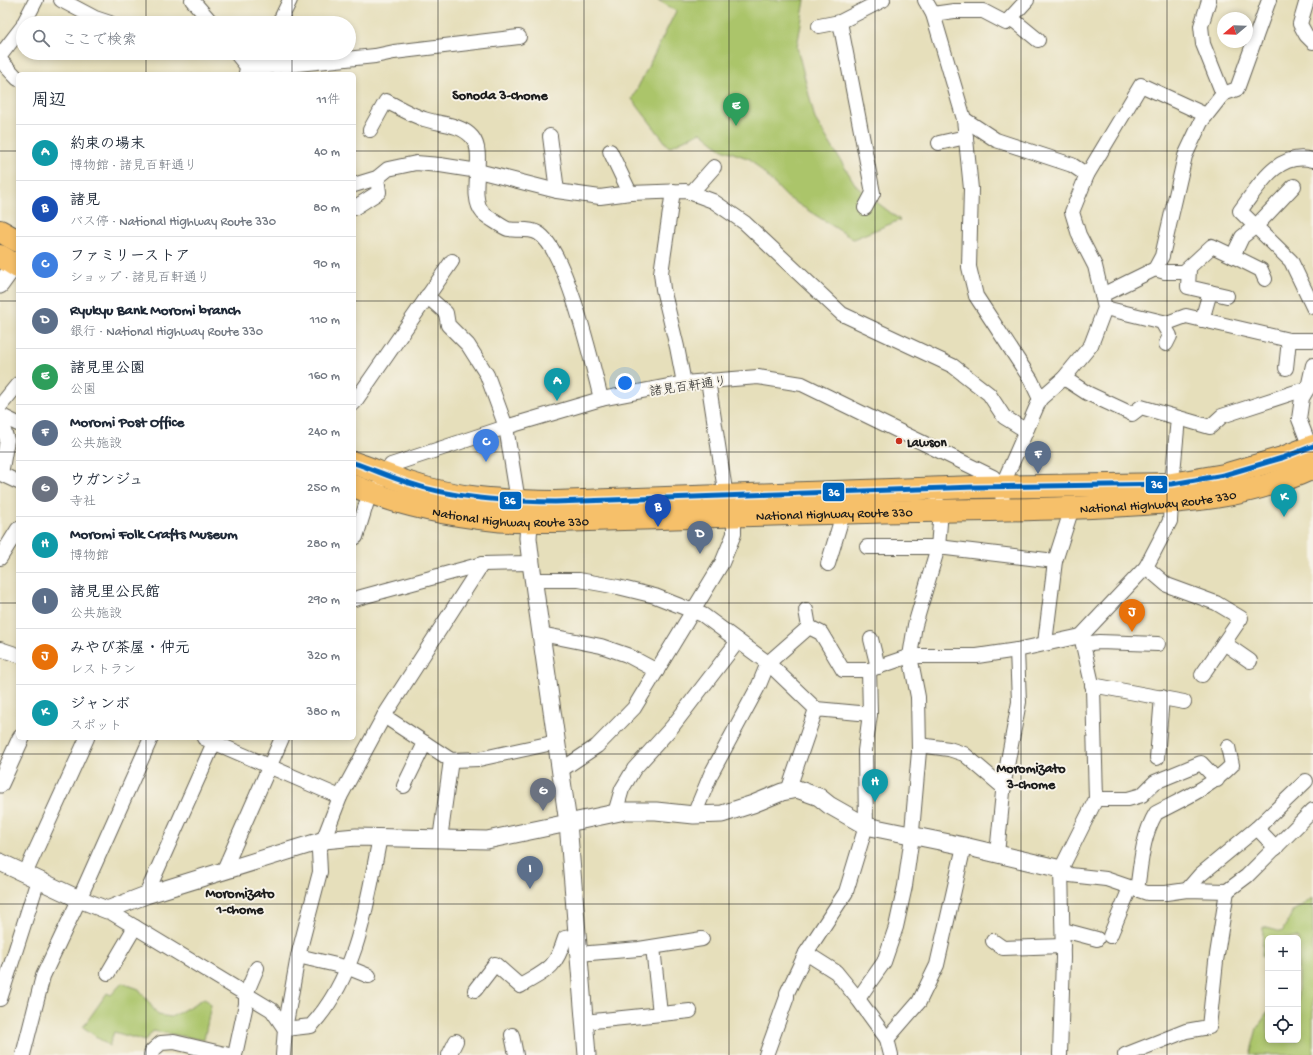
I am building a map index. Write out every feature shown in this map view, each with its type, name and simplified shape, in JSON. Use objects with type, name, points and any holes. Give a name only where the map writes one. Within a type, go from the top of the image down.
[{"type":"highway","points":[[0,231],[16,241]]},
{"type":"highway","name":"National Highway Route 330","points":[[356,464],[409,483],[446,492],[496,500],[526,508],[734,517],[1072,508],[1172,493],[1224,475],[1312,448]]},
{"type":"highway","name":"National Highway Route 330","points":[[366,491],[454,514],[497,520],[526,508],[934,488],[1002,486],[1172,493],[1218,498],[1288,480],[1313,468]]},
{"type":"street","points":[[28,16],[36,0]]},
{"type":"street","points":[[61,0],[92,16]]},
{"type":"street","points":[[192,0],[206,16]]},
{"type":"street","points":[[282,16],[290,0]]},
{"type":"street","points":[[819,26],[840,22],[884,0]]},
{"type":"street","points":[[925,0],[933,14],[964,119],[971,189],[969,267],[976,296],[1031,380],[1040,399]]},
{"type":"street","points":[[933,14],[954,10],[983,11],[1006,23],[1027,0]]},
{"type":"street","points":[[1209,0],[1201,26],[1203,44],[1223,94]]},
{"type":"street","points":[[1104,302],[1155,269],[1162,256],[1185,156],[1201,122],[1206,115],[1223,94],[1237,89],[1269,0]]},
{"type":"street","points":[[1313,5],[1308,0],[1300,24],[1306,35],[1313,42]]},
{"type":"street","points":[[1011,18],[1038,40]]},
{"type":"street","points":[[840,22],[873,193],[865,208]]},
{"type":"street","points":[[0,56],[16,35]]},
{"type":"street","points":[[356,58],[394,52],[519,37]]},
{"type":"street","points":[[0,60],[16,77]]},
{"type":"street","points":[[240,60],[247,72]]},
{"type":"street","points":[[247,72],[258,60]]},
{"type":"street","points":[[247,72],[343,60]]},
{"type":"street","points":[[1003,510],[1002,486],[1025,430],[1037,408],[1040,399],[1064,378],[1091,345],[1104,302],[1095,266],[1079,235],[1072,212],[1087,175],[1141,85],[1206,115]]},
{"type":"street","points":[[370,130],[386,101],[423,119],[462,129],[473,137],[477,152],[478,171],[475,193],[482,213],[507,229],[528,231],[539,234],[554,250],[581,320],[601,399]]},
{"type":"street","points":[[964,119],[996,140],[1072,166],[1087,175]]},
{"type":"street","points":[[550,136],[557,191]]},
{"type":"street","points":[[939,143],[966,137]]},
{"type":"street","points":[[610,151],[630,193]]},
{"type":"street","points":[[1313,160],[1288,160],[1271,170],[1240,211],[1291,261],[1310,292],[1313,307]]},
{"type":"street","points":[[356,183],[377,178],[388,169],[416,163],[478,171],[557,191],[600,197],[630,193],[674,191],[691,193],[713,200],[745,223],[842,314],[953,366],[989,394],[1004,417],[1025,430]]},
{"type":"street","points":[[691,193],[714,167]]},
{"type":"street","points":[[356,207],[379,192],[377,178]]},
{"type":"street","points":[[1233,256],[1242,237],[1256,226],[1294,186]]},
{"type":"street","points":[[674,191],[661,273],[662,289],[684,383]]},
{"type":"street","points":[[1155,269],[1165,272],[1184,272],[1212,246],[1261,270],[1265,279]]},
{"type":"street","points":[[356,400],[452,261]]},
{"type":"street","points":[[0,285],[13,262]]},
{"type":"street","points":[[1188,269],[1188,287],[1227,296]]},
{"type":"street","points":[[1202,320],[1210,292]]},
{"type":"street","points":[[427,296],[446,313],[448,325],[468,345],[487,375],[506,427],[526,508],[540,634],[568,823],[576,936],[587,1055]]},
{"type":"street","points":[[1104,302],[1167,324],[1186,316],[1289,340],[1313,340]]},
{"type":"street","points":[[1162,322],[1170,336],[1166,344]]},
{"type":"street","points":[[1286,368],[1289,340]]},
{"type":"street","points":[[1312,448],[1298,419],[1302,398],[1308,388],[1313,365]]},
{"type":"street","name":"諸見百軒通り","points":[[356,537],[366,491],[385,473],[391,465],[506,427],[601,399],[684,383],[708,380],[758,377],[802,384],[993,477],[1002,486]]},
{"type":"street","points":[[1064,378],[1087,393],[1132,414],[1141,408],[1210,427],[1222,416],[1308,388]]},
{"type":"street","points":[[708,380],[726,497]]},
{"type":"street","points":[[0,406],[16,386]]},
{"type":"street","points":[[0,415],[16,423]]},
{"type":"street","points":[[0,418],[7,440],[0,474],[16,481]]},
{"type":"street","points":[[1082,640],[1146,567],[1170,521],[1178,418]]},
{"type":"street","points":[[858,998],[884,962],[896,927],[905,886],[912,834],[919,745],[918,697],[910,656],[915,625],[938,547],[940,523],[934,488]]},
{"type":"street","points":[[1045,643],[1055,561],[1072,508]]},
{"type":"street","points":[[828,564],[844,514]]},
{"type":"street","points":[[561,770],[597,746],[634,708],[722,563],[734,534],[734,517]]},
{"type":"street","points":[[0,558],[16,534]]},
{"type":"street","points":[[867,548],[938,547],[1055,561]]},
{"type":"street","points":[[356,598],[482,564],[531,563]]},
{"type":"street","points":[[283,1055],[285,1029],[298,956],[320,872],[319,851],[340,797],[384,716],[482,564]]},
{"type":"street","points":[[1146,567],[1167,585],[1216,603],[1241,618],[1202,675]]},
{"type":"street","points":[[533,580],[579,580],[618,587],[655,596],[693,613],[703,615],[768,663],[816,709],[870,714]]},
{"type":"street","points":[[806,610],[809,627]]},
{"type":"street","points":[[809,627],[821,632],[843,670],[873,669],[910,656],[977,656],[1017,650],[1045,643],[1082,640],[1158,644]]},
{"type":"street","points":[[694,815],[711,774],[759,685],[768,663],[809,627]]},
{"type":"street","points":[[540,634],[601,646],[627,655],[657,671]]},
{"type":"street","points":[[766,1055],[787,997],[787,993],[806,953],[846,892],[866,826],[865,751],[870,714],[873,669],[871,639]]},
{"type":"street","points":[[1060,1055],[1063,946],[1061,869],[1096,799],[1092,685],[1082,640]]},
{"type":"street","points":[[616,814],[622,789],[634,769],[672,727],[738,641]]},
{"type":"street","points":[[1224,643],[1250,661]]},
{"type":"street","points":[[0,649],[16,653]]},
{"type":"street","points":[[997,854],[1004,788],[1019,702],[1017,650]]},
{"type":"street","points":[[1092,685],[1184,702]]},
{"type":"street","points":[[1157,758],[1162,697]]},
{"type":"street","points":[[788,791],[816,709]]},
{"type":"street","points":[[384,716],[451,760],[479,759],[557,742]]},
{"type":"street","points":[[0,784],[20,740]]},
{"type":"street","points":[[0,999],[31,877],[86,740]]},
{"type":"street","points":[[23,1055],[43,976],[79,899],[149,740]]},
{"type":"street","points":[[146,895],[211,740],[340,797]]},
{"type":"street","points":[[223,872],[281,740]]},
{"type":"street","points":[[404,786],[425,743]]},
{"type":"street","points":[[919,745],[949,749],[964,754],[1004,788]]},
{"type":"street","points":[[1063,930],[1103,938],[1134,889],[1144,841],[1156,813],[1217,780],[1232,765],[1228,747]]},
{"type":"street","points":[[440,839],[451,760]]},
{"type":"street","points":[[1096,799],[1128,799],[1142,795],[1155,782],[1201,763],[1217,780]]},
{"type":"street","points":[[1187,890],[1200,875],[1257,828],[1306,781]]},
{"type":"street","points":[[107,910],[146,895],[324,840],[341,837],[487,840],[625,812],[656,811],[694,815],[722,814],[797,789],[819,797],[866,826],[912,834],[1061,869],[1070,875],[1106,879],[1147,893],[1166,893],[1187,890],[1227,891],[1247,876],[1313,810]]},
{"type":"street","points":[[1257,828],[1276,848]]},
{"type":"street","points":[[285,1029],[311,1026],[326,1010],[349,968],[372,883],[380,837]]},
{"type":"street","points":[[887,1039],[919,1002],[934,971],[964,846]]},
{"type":"street","points":[[0,862],[79,899],[107,910],[272,1010],[285,1029]]},
{"type":"street","points":[[1125,1055],[1186,1032],[1209,1027],[1216,960],[1226,905],[1227,891]]},
{"type":"street","points":[[108,973],[134,927]]},
{"type":"street","points":[[475,990],[496,964],[520,986],[551,968],[557,960],[565,938],[576,936]]},
{"type":"street","points":[[578,954],[653,947],[702,939]]},
{"type":"street","points":[[994,941],[1003,948],[1063,946]]},
{"type":"street","points":[[653,947],[660,1014]]},
{"type":"street","points":[[806,953],[836,972],[858,998],[887,1039],[891,1055]]},
{"type":"street","points":[[298,956],[349,968],[370,976]]},
{"type":"street","points":[[235,1055],[246,1004],[246,994],[257,968]]},
{"type":"street","points":[[584,1022],[690,1011]]},
{"type":"street","points":[[512,1035],[516,1055]]},
{"type":"street","points":[[448,1055],[456,1041]]},
{"type":"street","points":[[151,1055],[152,1051],[161,1043],[174,1042],[229,1055]]},
{"type":"green space","points":[[658,0],[805,0],[797,47],[815,119],[857,187],[900,220],[853,239],[787,197],[750,159],[722,149],[701,132],[669,147],[632,99],[676,11]]},
{"type":"green space","points":[[1313,898],[1313,1055],[1250,1055],[1257,1028],[1265,1016],[1265,1043],[1301,1043],[1301,935],[1265,935],[1265,958],[1262,957],[1263,927],[1282,932],[1293,911]]},
{"type":"green space","points":[[122,983],[139,989],[158,1015],[171,1017],[205,998],[211,1005],[204,1040],[153,1031],[145,1041],[114,1032],[109,1046],[83,1027],[107,993],[111,995]]},
{"type":"transit line","name":"36","points":[[356,464],[409,483],[444,493],[499,500],[555,502],[975,487],[1172,484],[1224,475],[1282,458],[1313,446]]},
{"type":"place","name":"諸見里公園","points":[[736,126]]},
{"type":"place","name":"約束の場末","points":[[557,401]]},
{"type":"place","name":"Lawson","points":[[899,441]]},
{"type":"place","name":"ファミリーストア","points":[[486,462]]},
{"type":"place","name":"Moromi Post Office","points":[[1038,474]]},
{"type":"place","name":"ジャンボ","points":[[1284,517]]},
{"type":"place","name":"諸見","points":[[658,527]]},
{"type":"place","name":"Ryukyu Bank Moromi branch","points":[[700,554]]},
{"type":"place","name":"みやび茶屋・仲元","points":[[1132,632]]},
{"type":"place","name":"Moromi Folk Crafts Museum","points":[[875,802]]},
{"type":"place","name":"ウガンジュ","points":[[543,811]]},
{"type":"place","name":"諸見里公民館","points":[[530,889]]},
{"type":"district","name":"Sonoda 3-chome","points":[[500,94]]},
{"type":"district","name":"Moromizato 3-chome","points":[[1031,776]]},
{"type":"district","name":"Moromizato 1-chome","points":[[240,900]]}]
